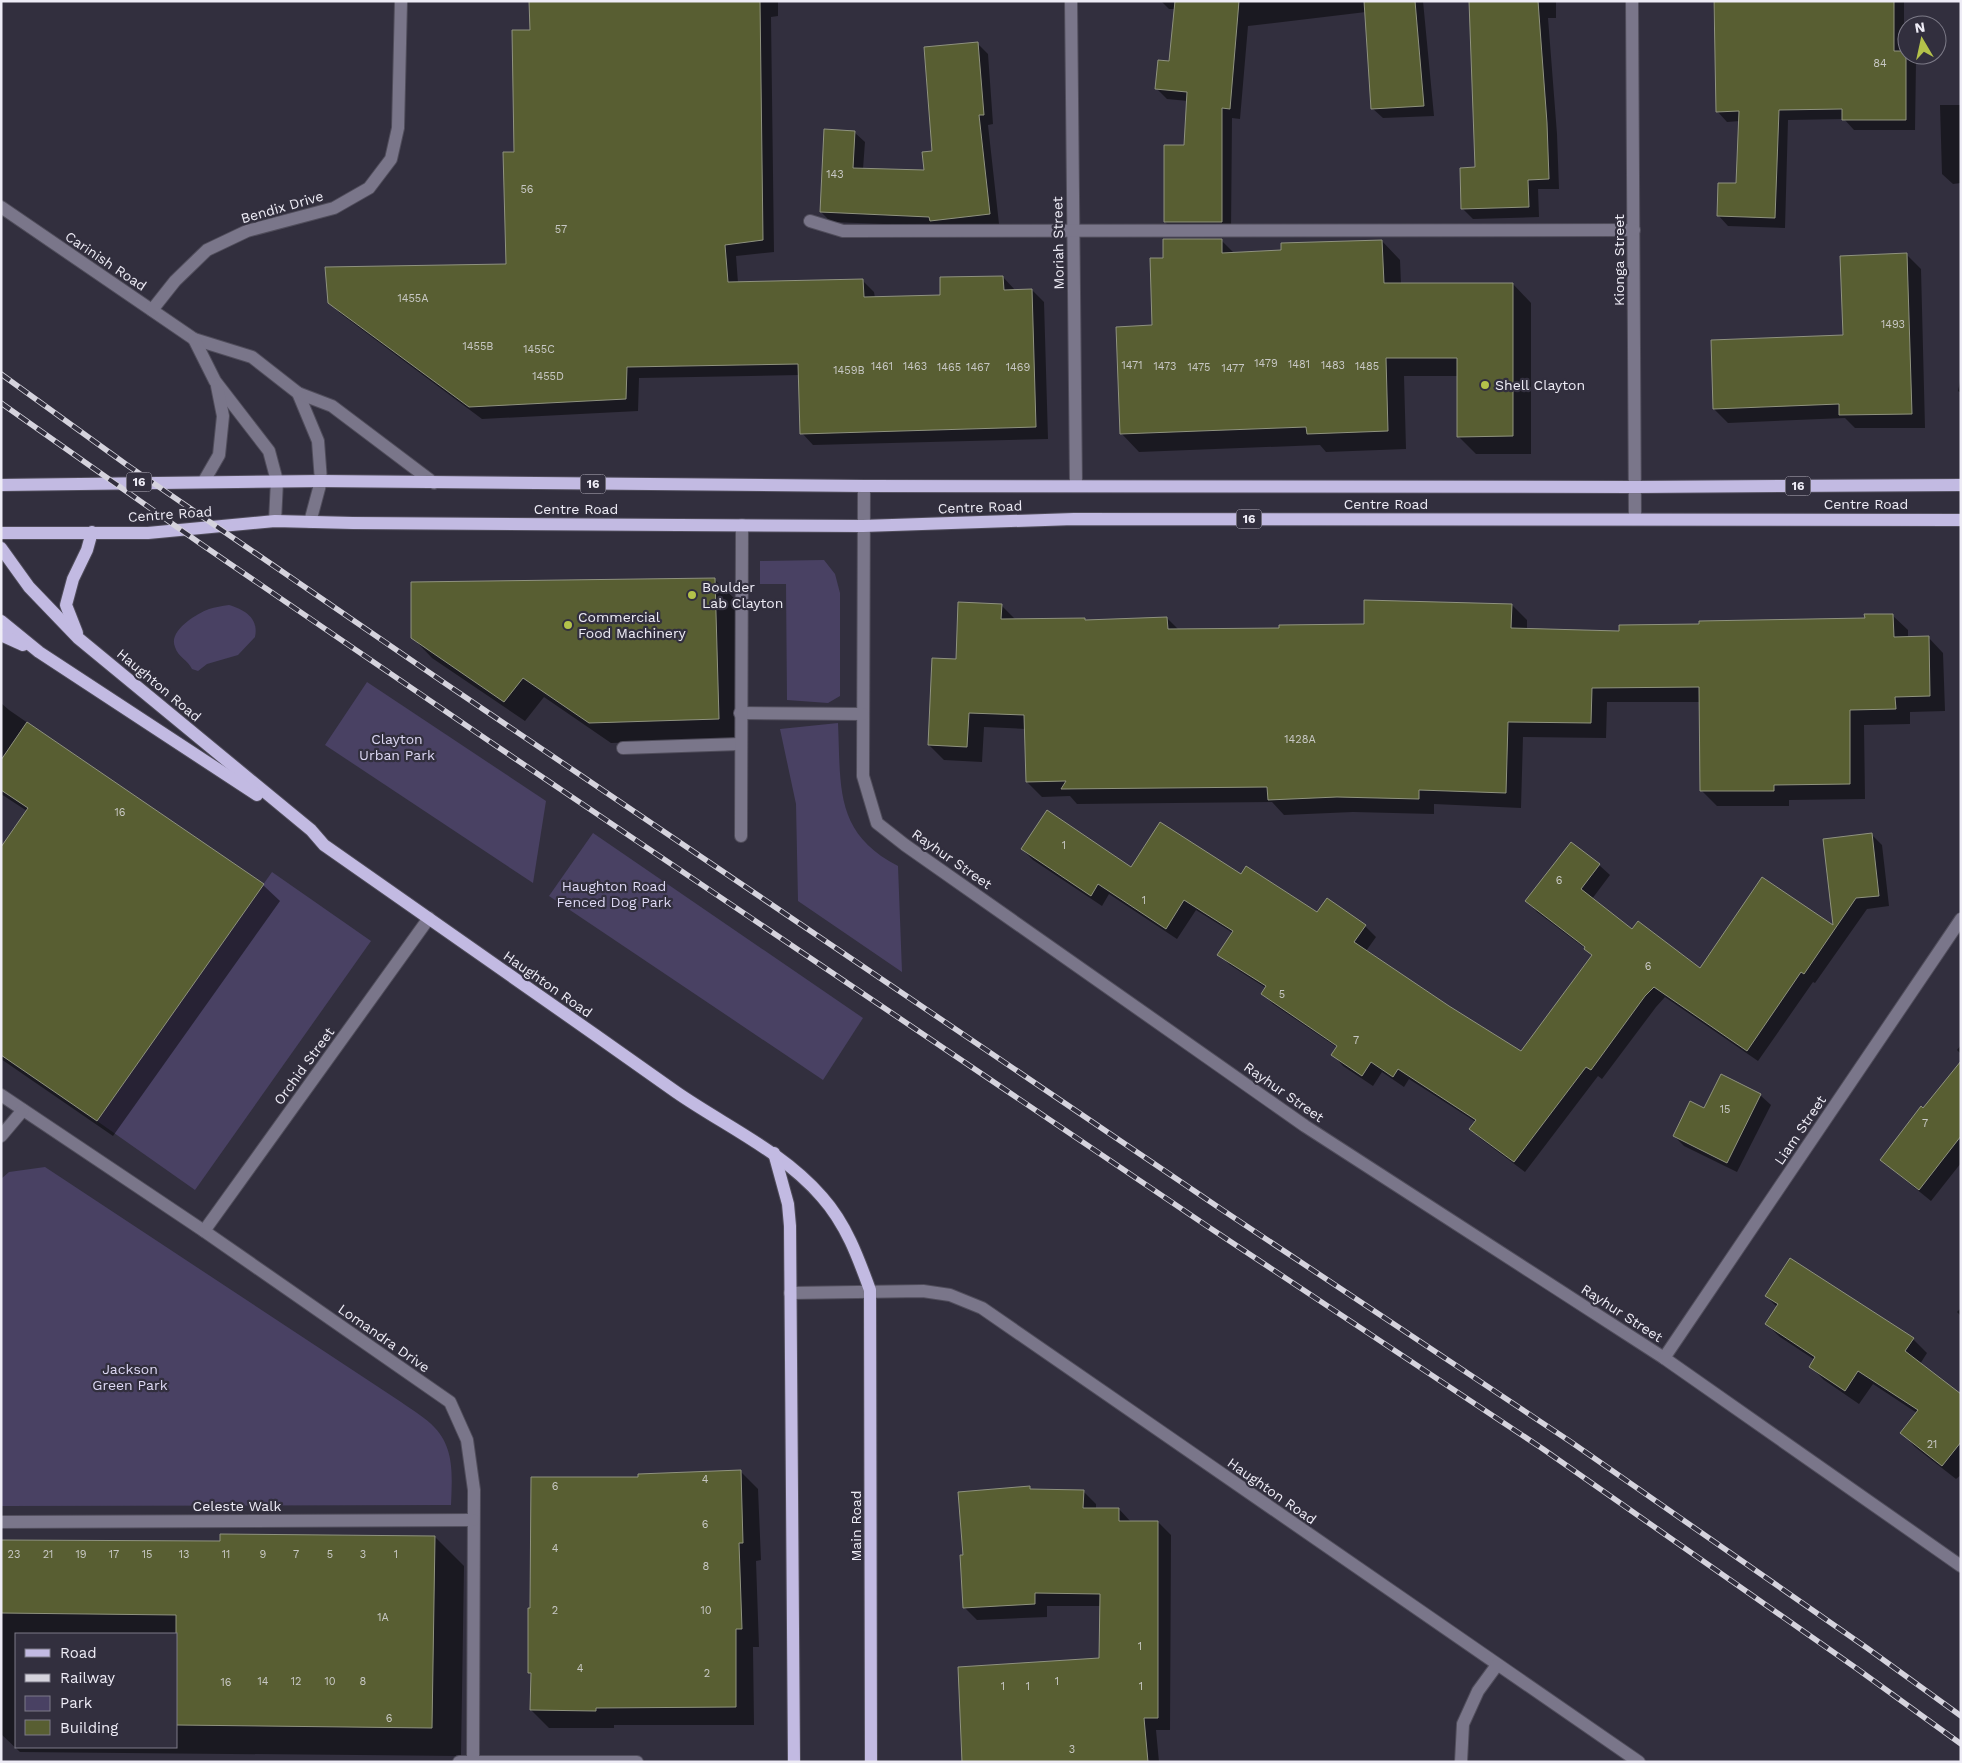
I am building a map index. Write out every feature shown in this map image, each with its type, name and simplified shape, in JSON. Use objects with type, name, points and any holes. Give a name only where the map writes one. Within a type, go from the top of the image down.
[{"type":"main road","name":"Centre Road","points":[[1,485],[321,481],[864,486],[1961,486]]},
{"type":"main road","name":"Centre Road","points":[[1,534],[148,533],[275,521],[863,526],[1074,519],[1961,520]]},
{"type":"main road","points":[[78,638],[66,605],[73,579],[87,550],[92,532]]},
{"type":"main road","name":"Haughton Road","points":[[1,548],[29,587],[78,638],[311,830],[324,845],[695,1105],[774,1153],[822,1196],[840,1220],[856,1253],[870,1290]]},
{"type":"main road","name":"Haughton Road","points":[[1,621],[39,652],[311,830]]},
{"type":"main road","points":[[1,635],[39,652]]},
{"type":"main road","points":[[774,1153],[788,1204],[794,1762]]},
{"type":"main road","name":"Main Road","points":[[870,1290],[871,1762]]},
{"type":"street","name":"Bendix Drive","points":[[152,310],[175,281],[208,250],[247,231],[334,208],[369,188],[391,158],[398,128],[400,1]]},
{"type":"street","name":"Moriah Street","points":[[1071,1],[1076,485]]},
{"type":"street","name":"Kionga Street","points":[[1632,1],[1635,519]]},
{"type":"street","name":"Carinish Road","points":[[1,207],[194,339],[252,357],[298,393],[318,441],[321,481],[310,522]]},
{"type":"street","points":[[810,221],[843,231],[1634,230]]},
{"type":"street","name":"Carinish Road","points":[[194,339],[216,381],[269,451],[277,481],[275,521]]},
{"type":"street","points":[[204,481],[219,455],[223,416],[216,381]]},
{"type":"street","points":[[298,393],[332,406],[434,483]]},
{"type":"street","name":"Rayhur Street","points":[[864,486],[863,776],[877,823],[905,845],[1305,1126],[1664,1358],[1961,1566]]},
{"type":"street","points":[[741,836],[742,525]]},
{"type":"street","points":[[740,713],[863,714]]},
{"type":"street","points":[[624,748],[740,744]]},
{"type":"street","name":"Orchid Street","points":[[204,1231],[429,918]]},
{"type":"street","name":"Liam Street","points":[[1664,1358],[1961,919]]},
{"type":"street","name":"Lomandra Drive","points":[[1,1095],[204,1231],[450,1402],[467,1440],[474,1490],[473,1761]]},
{"type":"street","points":[[1,1136],[23,1110]]},
{"type":"street","name":"Haughton Road","points":[[790,1292],[923,1291],[950,1295],[982,1308],[1639,1762]]},
{"type":"street","name":"Celeste Walk","points":[[1,1522],[473,1520]]},
{"type":"street","points":[[1461,1762],[1463,1724],[1478,1691],[1497,1665]]},
{"type":"street","points":[[459,1762],[637,1762]]},
{"type":"green space","points":[[824,560],[835,574],[840,593],[840,696],[828,703],[787,700],[786,584],[760,584],[760,561]]},
{"type":"green space","points":[[229,605],[240,609],[250,616],[255,625],[255,637],[238,655],[207,664],[198,671],[192,669],[175,647],[174,641],[179,629],[197,615],[209,609]]},
{"type":"green space","name":"Clayton Urban Park","points":[[367,682],[546,801],[533,883],[325,745]]},
{"type":"green space","points":[[838,723],[841,788],[845,806],[852,823],[862,839],[877,853],[898,866],[902,972],[798,901],[796,804],[780,729]]},
{"type":"green space","name":"Haughton Road Fenced Dog Park","points":[[593,833],[863,1018],[823,1080],[549,896]]},
{"type":"green space","points":[[272,872],[371,941],[195,1190],[97,1121]]},
{"type":"green space","name":"Jackson Green Park","points":[[45,1167],[427,1421],[441,1436],[449,1454],[452,1474],[451,1505],[1,1506],[1,1179],[9,1172]]},
{"type":"building","points":[[529,1],[760,1],[763,240],[725,245],[728,282],[863,279],[864,297],[940,295],[940,277],[1003,276],[1004,290],[1032,289],[1036,427],[800,434],[798,364],[627,367],[626,399],[469,407],[328,303],[325,267],[506,264],[503,152],[514,152],[512,30],[530,30]]},
{"type":"building","points":[[1175,1],[1239,1],[1230,109],[1222,108],[1222,222],[1164,222],[1164,145],[1184,145],[1187,92],[1155,89],[1158,60],[1169,61]]},
{"type":"building","points":[[1364,1],[1415,1],[1424,106],[1371,109]]},
{"type":"building","points":[[1469,1],[1538,1],[1549,179],[1528,180],[1529,207],[1461,209],[1460,168],[1475,167]]},
{"type":"building","points":[[1714,1],[1894,1],[1894,51],[1897,51],[1897,65],[1906,65],[1906,120],[1842,120],[1842,109],[1779,110],[1775,218],[1717,216],[1718,183],[1736,183],[1739,111],[1716,112]]},
{"type":"building","points":[[978,42],[984,115],[979,115],[990,214],[930,221],[929,217],[820,212],[824,129],[855,131],[853,168],[924,170],[922,152],[932,151],[924,47]]},
{"type":"building","points":[[1163,239],[1222,239],[1222,253],[1281,250],[1281,243],[1382,240],[1384,283],[1513,283],[1513,436],[1457,437],[1457,358],[1386,358],[1388,431],[1307,434],[1306,427],[1120,434],[1116,327],[1152,325],[1150,258],[1163,258]]},
{"type":"building","points":[[1907,253],[1912,414],[1839,415],[1839,404],[1713,409],[1711,340],[1843,335],[1840,256]]},
{"type":"building","points":[[715,578],[719,719],[589,723],[523,678],[504,702],[411,638],[411,582]]},
{"type":"building","points":[[1364,600],[1512,604],[1511,628],[1619,631],[1619,625],[1699,624],[1699,621],[1865,618],[1864,614],[1893,614],[1894,637],[1929,636],[1930,696],[1895,697],[1896,709],[1850,710],[1850,784],[1774,785],[1774,791],[1700,791],[1699,687],[1592,688],[1591,723],[1508,722],[1506,793],[1419,790],[1419,799],[1337,797],[1268,800],[1267,787],[1061,789],[1066,781],[1026,782],[1024,715],[969,713],[967,747],[928,745],[932,658],[956,659],[958,602],[1002,604],[1001,619],[1085,618],[1085,620],[1167,617],[1168,629],[1279,628],[1279,625],[1364,624]]},
{"type":"building","points":[[27,722],[264,884],[97,1121],[1,1055],[1,847],[28,808],[1,790],[1,760]]},
{"type":"building","points":[[1047,810],[1131,867],[1160,822],[1241,874],[1246,866],[1317,912],[1327,898],[1366,925],[1354,942],[1449,1006],[1521,1051],[1592,955],[1584,949],[1585,947],[1525,901],[1571,842],[1600,864],[1581,889],[1632,929],[1638,921],[1700,968],[1762,877],[1833,925],[1823,839],[1872,833],[1879,896],[1856,898],[1804,974],[1801,972],[1747,1051],[1654,987],[1645,996],[1591,1070],[1586,1067],[1514,1162],[1469,1129],[1476,1120],[1398,1069],[1393,1077],[1371,1062],[1362,1076],[1331,1055],[1337,1046],[1261,994],[1266,986],[1217,955],[1233,931],[1184,900],[1166,929],[1098,884],[1091,896],[1021,849]]},
{"type":"building","points":[[1961,1061],[1961,1136],[1919,1190],[1880,1160],[1921,1106],[1923,1108]]},
{"type":"building","points":[[1721,1074],[1761,1094],[1727,1163],[1673,1136],[1690,1101],[1704,1108]]},
{"type":"building","points":[[1790,1258],[1914,1338],[1905,1351],[1961,1394],[1961,1442],[1942,1466],[1900,1433],[1918,1410],[1858,1371],[1845,1391],[1809,1367],[1815,1357],[1765,1324],[1778,1304],[1765,1296]]},
{"type":"building","points":[[741,1470],[743,1543],[739,1543],[742,1629],[736,1629],[736,1707],[596,1708],[596,1711],[530,1710],[531,1673],[528,1673],[528,1608],[530,1608],[531,1477],[638,1477],[638,1474]]},
{"type":"building","points":[[1030,1486],[1030,1489],[1084,1490],[1083,1508],[1119,1508],[1119,1521],[1158,1521],[1158,1718],[1144,1718],[1148,1762],[962,1762],[958,1667],[1099,1658],[1100,1594],[1035,1593],[1035,1604],[963,1608],[960,1555],[963,1555],[958,1492]]},
{"type":"building","points":[[220,1534],[435,1536],[432,1728],[178,1725],[178,1633],[176,1633],[176,1615],[1,1613],[1,1540],[220,1541]]},
{"type":"railway","points":[[1,374],[127,465],[446,684],[1221,1209],[1571,1442],[1867,1648],[1961,1716]]},
{"type":"railway","points":[[1,403],[201,544],[489,741],[1207,1226],[1543,1449],[1856,1668],[1961,1744]]},
{"type":"place","name":"Shell Clayton","points":[[1485,385]]},
{"type":"place","name":"Boulder Lab Clayton","points":[[692,595]]},
{"type":"place","name":"Commercial Food Machinery","points":[[568,625]]}]
